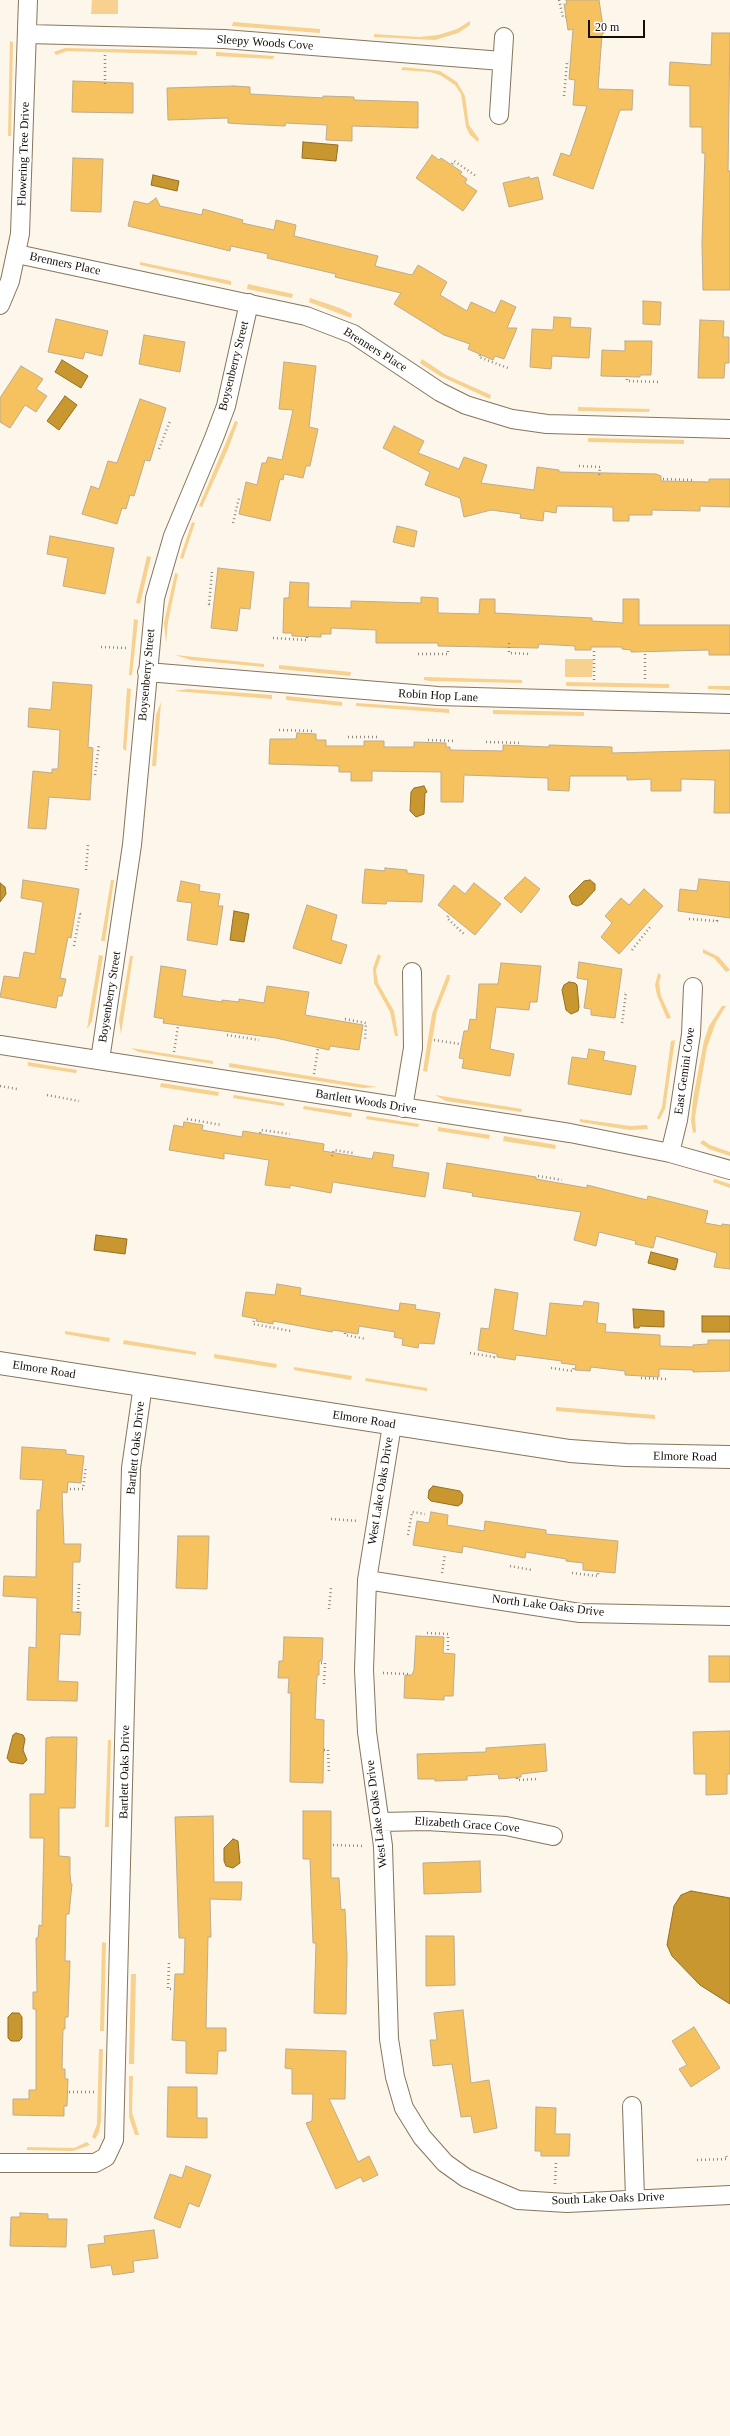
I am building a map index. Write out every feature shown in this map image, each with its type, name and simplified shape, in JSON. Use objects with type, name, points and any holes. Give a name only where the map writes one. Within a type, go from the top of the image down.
[{"type":"street","name":"Flowering Tree Drive","points":[[0,305],[17,254],[23,205],[28,0]]},
{"type":"street","name":"Sleepy Woods Cove","points":[[27,34],[224,39],[502,61]]},
{"type":"street","points":[[499,115],[504,37]]},
{"type":"street","name":"Brenners Place","points":[[17,254],[306,316],[342,329],[440,392],[466,406],[491,414],[547,424],[730,429]]},
{"type":"street","name":"Boysenberry Street","points":[[100,1060],[128,875],[152,615],[158,582],[172,536],[226,406],[249,303]]},
{"type":"street","name":"Robin Hop Lane","points":[[147,672],[438,696],[730,704]]},
{"type":"street","points":[[403,1108],[413,1048],[412,972]]},
{"type":"street","name":"East Gemini Cove","points":[[670,1153],[678,1120],[691,1034],[693,987]]},
{"type":"street","name":"Bartlett Woods Drive","points":[[0,1045],[570,1133],[670,1153],[730,1170]]},
{"type":"street","name":"Elmore Road","points":[[0,1362],[392,1425],[597,1454],[730,1457]]},
{"type":"street","name":"Bartlett Oaks Drive","points":[[0,2163],[95,2163],[106,2157],[114,2140],[131,1468],[143,1386]]},
{"type":"street","name":"West Lake Oaks Drive","points":[[392,1425],[367,1580],[364,1611],[364,1685],[367,1732],[380,1822],[385,1890],[389,2039],[395,2077],[404,2108],[422,2137],[445,2163],[466,2178]]},
{"type":"street","name":"North Lake Oaks Drive","points":[[367,1580],[580,1613],[730,1616]]},
{"type":"street","name":"Elizabeth Grace Cove","points":[[380,1822],[427,1821],[506,1826],[553,1836]]},
{"type":"street","points":[[632,2106],[635,2198]]},
{"type":"street","name":"South Lake Oaks Drive","points":[[466,2178],[518,2200],[567,2203],[635,2198],[730,2195]]},
{"type":"path","points":[[559,0],[563,17],[566,17]]},
{"type":"path","points":[[105,55],[105,84]]},
{"type":"path","points":[[564,96],[567,62],[569,62]]},
{"type":"path","points":[[452,164],[454,161],[476,176]]},
{"type":"path","points":[[480,355],[479,357],[508,368]]},
{"type":"path","points":[[627,379],[627,381],[658,382]]},
{"type":"path","points":[[159,449],[170,421]]},
{"type":"path","points":[[579,466],[600,467],[600,476]]},
{"type":"path","points":[[663,479],[692,480]]},
{"type":"path","points":[[233,523],[239,498],[241,498]]},
{"type":"path","points":[[212,572],[209,604],[212,604]]},
{"type":"path","points":[[273,638],[307,640],[307,637]]},
{"type":"path","points":[[509,642],[509,653],[530,654]]},
{"type":"path","points":[[101,647],[128,648]]},
{"type":"path","points":[[418,654],[448,654],[448,648]]},
{"type":"path","points":[[594,648],[594,680]]},
{"type":"path","points":[[645,654],[645,681]]},
{"type":"path","points":[[279,730],[314,731]]},
{"type":"path","points":[[348,737],[377,737]]},
{"type":"path","points":[[428,740],[456,740]]},
{"type":"path","points":[[486,742],[521,743]]},
{"type":"path","points":[[95,775],[98,744]]},
{"type":"path","points":[[86,870],[88,845]]},
{"type":"path","points":[[74,946],[80,914],[77,913]]},
{"type":"path","points":[[448,916],[447,918],[464,934]]},
{"type":"path","points":[[689,919],[717,921],[718,919]]},
{"type":"path","points":[[632,950],[650,926],[648,925]]},
{"type":"path","points":[[622,1023],[626,993],[624,993]]},
{"type":"path","points":[[345,1019],[366,1023],[365,1041]]},
{"type":"path","points":[[174,1052],[178,1026]]},
{"type":"path","points":[[227,1035],[259,1040]]},
{"type":"path","points":[[434,1040],[460,1044]]},
{"type":"path","points":[[314,1074],[318,1049]]},
{"type":"path","points":[[0,1086],[17,1088]]},
{"type":"path","points":[[46,1096],[79,1101]]},
{"type":"path","points":[[187,1119],[222,1125]]},
{"type":"path","points":[[260,1133],[261,1130],[290,1134]]},
{"type":"path","points":[[332,1156],[334,1150],[353,1152]]},
{"type":"path","points":[[538,1176],[562,1180]]},
{"type":"path","points":[[254,1322],[253,1324],[291,1331]]},
{"type":"path","points":[[345,1332],[345,1335],[366,1339]]},
{"type":"path","points":[[470,1353],[494,1357],[495,1354]]},
{"type":"path","points":[[551,1368],[573,1371],[574,1367]]},
{"type":"path","points":[[641,1378],[668,1379]]},
{"type":"path","points":[[70,1490],[83,1488],[86,1466]]},
{"type":"path","points":[[408,1535],[412,1512],[425,1514]]},
{"type":"path","points":[[331,1519],[362,1522]]},
{"type":"path","points":[[442,1577],[445,1554]]},
{"type":"path","points":[[510,1566],[532,1570]]},
{"type":"path","points":[[572,1573],[598,1576],[598,1573]]},
{"type":"path","points":[[78,1613],[79,1584]]},
{"type":"path","points":[[329,1609],[331,1587]]},
{"type":"path","points":[[427,1633],[448,1634],[448,1651]]},
{"type":"path","points":[[321,1663],[325,1664],[324,1684]]},
{"type":"path","points":[[377,1672],[408,1674]]},
{"type":"path","points":[[324,1750],[328,1750],[329,1773]]},
{"type":"path","points":[[517,1778],[517,1780],[538,1778]]},
{"type":"path","points":[[334,1845],[367,1846]]},
{"type":"path","points":[[169,1963],[168,1989],[172,1989]]},
{"type":"path","points":[[69,2092],[96,2092]]},
{"type":"path","points":[[697,2160],[726,2159],[726,2155]]},
{"type":"path","points":[[555,2188],[556,2162]]},
{"type":"shaded area","points":[[92,0],[118,0],[118,14],[91,14]]},
{"type":"shaded area","points":[[470,21],[470,25],[458,33],[435,40],[374,37],[374,34],[419,37],[438,35],[457,29]]},
{"type":"shaded area","points":[[233,22],[320,29],[320,33],[232,26]]},
{"type":"shaded area","points":[[10,41],[13,42],[11,136],[8,136]]},
{"type":"shaded area","points":[[65,48],[197,51],[197,55],[67,51],[56,55],[54,52]]},
{"type":"shaded area","points":[[216,52],[274,56],[273,59],[216,56]]},
{"type":"shaded area","points":[[403,67],[440,71],[457,82],[465,96],[469,125],[479,139],[478,142],[470,135],[466,127],[461,94],[455,85],[440,75],[430,72],[401,70]]},
{"type":"shaded area","points":[[303,142],[338,145],[336,161],[302,158]]},
{"type":"shaded area","points":[[153,175],[179,181],[177,191],[151,185]]},
{"type":"shaded area","points":[[140,262],[231,281],[231,285],[140,265]]},
{"type":"shaded area","points":[[248,284],[293,294],[292,298],[247,289]]},
{"type":"shaded area","points":[[310,298],[340,308],[352,314],[351,318],[309,302]]},
{"type":"shaded area","points":[[422,359],[446,375],[491,395],[490,399],[440,376],[420,363]]},
{"type":"shaded area","points":[[62,360],[88,376],[81,388],[55,372]]},
{"type":"shaded area","points":[[65,396],[77,405],[59,430],[47,421]]},
{"type":"shaded area","points":[[578,407],[650,409],[649,412],[578,411]]},
{"type":"shaded area","points":[[235,421],[238,422],[228,449],[202,507],[199,506]]},
{"type":"shaded area","points":[[588,438],[684,440],[684,444],[588,442]]},
{"type":"shaded area","points":[[192,522],[195,523],[183,559],[180,558]]},
{"type":"shaded area","points":[[147,556],[151,557],[140,604],[136,603]]},
{"type":"shaded area","points":[[175,573],[178,574],[168,622],[166,643],[164,623]]},
{"type":"shaded area","points":[[134,619],[138,620],[132,675],[129,675]]},
{"type":"shaded area","points":[[175,655],[264,664],[264,667],[191,660]]},
{"type":"shaded area","points":[[565,659],[593,659],[592,677],[565,677]]},
{"type":"shaded area","points":[[279,665],[351,672],[350,676],[279,669]]},
{"type":"shaded area","points":[[424,677],[522,680],[522,683],[430,681],[424,680]]},
{"type":"shaded area","points":[[566,682],[669,684],[669,688],[566,686]]},
{"type":"shaded area","points":[[708,686],[730,686],[730,690],[708,689]]},
{"type":"shaded area","points":[[127,688],[131,689],[126,751],[123,749]]},
{"type":"shaded area","points":[[188,689],[272,695],[272,699],[174,691]]},
{"type":"shaded area","points":[[286,696],[342,702],[342,706],[286,700]]},
{"type":"shaded area","points":[[161,702],[156,766],[152,766],[156,715]]},
{"type":"shaded area","points":[[356,703],[449,709],[449,713],[356,706]]},
{"type":"shaded area","points":[[493,710],[584,712],[584,716],[493,714]]},
{"type":"shaded area","points":[[424,786],[427,792],[425,793],[424,814],[416,817],[410,811],[411,792],[414,788]]},
{"type":"shaded area","points":[[111,880],[114,880],[105,941],[101,941]]},
{"type":"shaded area","points":[[590,880],[595,884],[595,890],[582,904],[577,906],[572,904],[569,896],[584,881]]},
{"type":"shaded area","points":[[0,883],[5,887],[6,894],[0,902]]},
{"type":"shaded area","points":[[234,911],[249,914],[244,942],[230,940]]},
{"type":"shaded area","points":[[703,949],[719,957],[730,970],[726,972],[714,958],[703,953]]},
{"type":"shaded area","points":[[378,954],[381,956],[376,970],[378,983],[394,1011],[398,1036],[395,1036],[390,1012],[374,983],[373,968]]},
{"type":"shaded area","points":[[99,955],[103,956],[92,1021],[87,1029]]},
{"type":"shaded area","points":[[130,956],[133,956],[121,1034],[119,1020]]},
{"type":"shaded area","points":[[658,973],[661,975],[659,983],[661,996],[671,1018],[667,1019],[657,995],[655,985]]},
{"type":"shaded area","points":[[447,975],[450,975],[449,981],[437,1011],[427,1072],[423,1071],[432,1014]]},
{"type":"shaded area","points":[[569,982],[577,985],[579,1007],[578,1011],[571,1014],[566,1010],[562,990],[564,985]]},
{"type":"shaded area","points":[[722,1006],[726,1006],[716,1022],[707,1047],[695,1117],[696,1132],[693,1133],[691,1121],[693,1099],[704,1041],[709,1026]]},
{"type":"shaded area","points":[[675,1040],[665,1109],[659,1120],[657,1118],[662,1107],[671,1041]]},
{"type":"shaded area","points":[[131,1048],[213,1061],[213,1064],[139,1052]]},
{"type":"shaded area","points":[[28,1062],[77,1070],[76,1073],[28,1066]]},
{"type":"shaded area","points":[[229,1063],[377,1087],[363,1088],[229,1067]]},
{"type":"shaded area","points":[[161,1083],[219,1092],[218,1096],[160,1087]]},
{"type":"shaded area","points":[[234,1095],[284,1103],[284,1106],[233,1098]]},
{"type":"shaded area","points":[[435,1095],[522,1109],[521,1112],[446,1101]]},
{"type":"shaded area","points":[[304,1106],[352,1113],[351,1117],[303,1109]]},
{"type":"shaded area","points":[[367,1116],[419,1124],[418,1127],[366,1119]]},
{"type":"shaded area","points":[[580,1119],[630,1126],[647,1125],[648,1129],[630,1130],[580,1122]]},
{"type":"shaded area","points":[[438,1127],[490,1135],[489,1139],[438,1131]]},
{"type":"shaded area","points":[[504,1136],[556,1145],[555,1149],[503,1141]]},
{"type":"shaded area","points":[[703,1140],[710,1145],[730,1152],[730,1156],[709,1149],[700,1143]]},
{"type":"shaded area","points":[[714,1179],[730,1184],[730,1188],[713,1182]]},
{"type":"shaded area","points":[[96,1235],[127,1239],[125,1254],[94,1250]]},
{"type":"shaded area","points":[[651,1252],[678,1259],[675,1270],[648,1263]]},
{"type":"shaded area","points":[[633,1309],[664,1311],[664,1327],[640,1326],[639,1328],[634,1328]]},
{"type":"shaded area","points":[[702,1316],[730,1316],[730,1332],[702,1332]]},
{"type":"shaded area","points":[[65,1331],[110,1338],[109,1342],[65,1334]]},
{"type":"shaded area","points":[[124,1340],[196,1352],[196,1355],[123,1344]]},
{"type":"shaded area","points":[[214,1354],[277,1364],[276,1368],[214,1358]]},
{"type":"shaded area","points":[[294,1367],[352,1376],[351,1380],[294,1370]]},
{"type":"shaded area","points":[[366,1378],[427,1388],[427,1391],[365,1381]]},
{"type":"shaded area","points":[[556,1407],[655,1415],[655,1419],[556,1411]]},
{"type":"shaded area","points":[[433,1486],[460,1491],[463,1495],[462,1503],[458,1506],[431,1501],[428,1498],[429,1490]]},
{"type":"shaded area","points":[[16,1733],[23,1735],[25,1739],[23,1750],[27,1760],[23,1764],[10,1762],[7,1758],[13,1735]]},
{"type":"shaded area","points":[[108,1740],[111,1740],[109,1827],[105,1827]]},
{"type":"shaded area","points":[[233,1839],[238,1841],[240,1863],[233,1868],[226,1866],[224,1861],[224,1848]]},
{"type":"shaded area","points":[[691,1891],[730,1898],[730,2004],[700,1985],[672,1956],[667,1945],[674,1906],[681,1895]]},
{"type":"shaded area","points":[[102,1942],[106,1943],[104,2031],[100,2031]]},
{"type":"shaded area","points":[[131,1974],[136,1974],[134,2064],[129,2064]]},
{"type":"shaded area","points":[[12,2013],[19,2013],[22,2017],[22,2038],[19,2041],[11,2041],[8,2038],[8,2017]]},
{"type":"shaded area","points":[[99,2049],[103,2049],[101,2121],[99,2132],[95,2139],[92,2137],[97,2124]]},
{"type":"shaded area","points":[[129,2076],[133,2076],[132,2112],[139,2135],[135,2135],[129,2117]]},
{"type":"shaded area","points":[[87,2142],[90,2145],[73,2151],[27,2150],[27,2147],[74,2148]]},
{"type":"building","points":[[566,0],[599,0],[604,33],[602,34],[598,89],[633,90],[632,110],[620,110],[593,189],[553,175],[561,153],[570,156],[587,106],[573,105],[575,80],[569,79],[573,29],[568,30],[564,4],[567,4]]},
{"type":"building","points":[[712,33],[730,33],[728,171],[730,171],[730,290],[703,290],[702,243],[705,153],[702,153],[702,127],[690,127],[690,86],[669,85],[670,62],[711,65]]},
{"type":"building","points":[[73,81],[133,83],[133,113],[72,112]]},
{"type":"building","points":[[250,87],[250,94],[323,98],[323,96],[354,97],[354,100],[418,102],[418,128],[352,126],[352,141],[326,140],[327,125],[286,123],[285,126],[228,123],[228,118],[168,120],[167,88]]},
{"type":"building","points":[[432,155],[439,160],[441,158],[462,172],[460,174],[467,179],[465,183],[477,191],[463,211],[416,178]]},
{"type":"building","points":[[73,158],[103,159],[101,212],[71,211]]},
{"type":"building","points":[[529,177],[530,179],[538,177],[543,199],[509,207],[503,183]]},
{"type":"building","points":[[156,198],[160,206],[202,215],[203,209],[243,220],[242,223],[274,230],[276,220],[296,225],[294,236],[378,256],[375,266],[412,275],[418,265],[447,282],[440,295],[467,311],[471,302],[495,313],[501,300],[516,307],[507,328],[517,328],[504,359],[495,356],[493,360],[468,349],[470,344],[444,335],[394,304],[401,293],[335,277],[336,274],[267,258],[268,254],[231,246],[230,251],[128,226],[134,201],[148,204]]},
{"type":"building","points":[[643,301],[661,302],[660,325],[643,324]]},
{"type":"building","points":[[554,317],[571,318],[570,327],[591,328],[589,358],[552,356],[551,369],[530,367],[532,329],[553,330]]},
{"type":"building","points":[[56,319],[108,331],[102,356],[85,352],[83,359],[48,352]]},
{"type":"building","points":[[700,320],[724,321],[723,337],[729,337],[729,363],[725,363],[724,378],[698,378]]},
{"type":"building","points":[[144,335],[185,342],[180,372],[139,364]]},
{"type":"building","points":[[625,341],[652,341],[651,375],[640,375],[640,377],[601,376],[602,350],[625,351]]},
{"type":"building","points":[[284,362],[316,366],[309,427],[318,429],[310,466],[306,466],[303,478],[284,474],[283,480],[280,479],[270,521],[239,514],[246,482],[257,485],[262,463],[266,463],[268,457],[282,460],[293,410],[279,409]]},
{"type":"building","points":[[21,366],[43,379],[36,389],[47,396],[36,412],[25,405],[10,428],[0,422],[0,398]]},
{"type":"building","points":[[140,399],[166,408],[150,461],[145,460],[134,496],[130,495],[126,509],[122,508],[117,524],[82,514],[91,486],[99,489],[108,461],[117,463]]},
{"type":"building","points":[[394,426],[424,441],[418,453],[459,469],[464,457],[487,465],[481,483],[534,490],[537,467],[559,470],[559,472],[656,474],[661,476],[661,481],[709,482],[709,479],[730,479],[730,507],[700,506],[700,511],[652,510],[652,515],[629,515],[629,521],[613,521],[613,507],[557,506],[556,513],[544,511],[543,521],[520,518],[521,514],[491,510],[464,517],[460,498],[425,485],[430,472],[383,448]]},
{"type":"building","points":[[397,526],[417,531],[414,547],[393,542]]},
{"type":"building","points":[[50,536],[114,548],[105,594],[63,586],[68,558],[47,554]]},
{"type":"building","points":[[218,568],[254,572],[250,609],[240,608],[237,631],[211,628]]},
{"type":"building","points":[[290,582],[309,583],[308,607],[351,608],[351,601],[421,603],[421,597],[438,598],[438,613],[479,614],[480,599],[495,599],[495,613],[592,618],[592,621],[623,623],[623,599],[639,599],[639,625],[730,625],[730,655],[709,655],[709,650],[631,652],[631,650],[622,649],[622,647],[591,647],[591,650],[575,650],[575,646],[539,644],[538,648],[438,646],[438,643],[376,643],[376,630],[331,628],[331,634],[321,634],[321,637],[292,636],[292,633],[283,633],[284,598],[289,598]]},
{"type":"building","points":[[53,682],[92,685],[88,747],[93,748],[90,800],[49,797],[46,829],[28,828],[33,771],[52,773],[52,769],[58,769],[60,730],[28,727],[29,708],[51,710]]},
{"type":"building","points":[[297,733],[316,734],[316,740],[326,740],[326,746],[364,746],[364,741],[384,741],[384,747],[414,747],[414,742],[446,743],[446,747],[450,747],[450,750],[503,751],[503,745],[549,747],[549,745],[612,747],[612,753],[730,750],[730,813],[714,813],[715,780],[681,779],[681,791],[651,791],[651,779],[627,780],[627,776],[570,776],[569,791],[548,790],[548,778],[464,775],[463,802],[441,802],[441,772],[372,771],[372,781],[351,781],[351,772],[339,772],[339,766],[269,764],[270,739],[296,739]]},
{"type":"building","points":[[385,868],[407,870],[407,873],[424,875],[422,902],[387,901],[386,904],[362,903],[365,869],[385,871]]},
{"type":"building","points":[[525,877],[540,889],[521,913],[504,898]]},
{"type":"building","points":[[699,879],[730,882],[730,918],[678,911],[680,889],[697,891]]},
{"type":"building","points":[[23,880],[79,889],[71,938],[68,937],[60,978],[66,979],[62,996],[58,996],[56,1008],[0,997],[4,976],[19,978],[24,952],[35,954],[43,902],[21,898]]},
{"type":"building","points":[[181,881],[200,885],[199,891],[220,894],[218,906],[223,906],[217,945],[187,940],[192,903],[177,901]]},
{"type":"building","points":[[474,883],[501,904],[475,935],[438,905],[454,885],[465,894]]},
{"type":"building","points":[[644,889],[663,906],[619,954],[601,937],[612,923],[605,916],[621,898],[629,905]]},
{"type":"building","points":[[307,905],[337,915],[331,940],[347,945],[341,964],[293,948]]},
{"type":"building","points":[[579,962],[622,969],[615,1018],[591,1015],[591,1009],[584,1008],[588,980],[577,978]]},
{"type":"building","points":[[501,963],[541,966],[537,1002],[530,1002],[529,1010],[496,1007],[490,1049],[514,1054],[510,1076],[462,1068],[464,1059],[459,1058],[464,1031],[468,1031],[470,1019],[476,1020],[479,984],[498,984]]},
{"type":"building","points":[[161,966],[186,970],[182,996],[222,1002],[222,1000],[239,1002],[239,999],[264,1003],[267,986],[309,992],[305,1015],[363,1025],[359,1050],[330,1046],[329,1050],[276,1038],[163,1023],[164,1019],[154,1017]]},
{"type":"building","points":[[589,1049],[605,1052],[603,1060],[636,1066],[631,1095],[568,1084],[572,1057],[587,1059]]},
{"type":"building","points":[[184,1122],[203,1125],[202,1130],[242,1137],[243,1131],[324,1144],[323,1151],[372,1159],[374,1152],[394,1155],[392,1167],[429,1173],[425,1197],[333,1182],[331,1193],[290,1185],[290,1188],[265,1185],[269,1160],[224,1153],[224,1159],[169,1150],[174,1125],[183,1127]]},
{"type":"building","points":[[447,1163],[536,1177],[536,1179],[587,1188],[587,1185],[647,1200],[648,1196],[708,1211],[705,1223],[722,1226],[722,1224],[730,1225],[730,1269],[714,1267],[717,1253],[656,1236],[653,1248],[635,1244],[636,1241],[599,1232],[596,1246],[574,1240],[581,1212],[472,1196],[473,1193],[443,1188]]},
{"type":"building","points":[[277,1284],[301,1288],[300,1295],[399,1311],[400,1303],[416,1305],[415,1309],[440,1313],[434,1344],[419,1343],[418,1348],[402,1345],[403,1339],[394,1337],[395,1332],[359,1326],[358,1334],[333,1330],[332,1332],[273,1321],[273,1324],[256,1321],[257,1319],[242,1316],[246,1292],[275,1295]]},
{"type":"building","points":[[495,1289],[518,1293],[513,1330],[546,1336],[550,1303],[583,1306],[584,1301],[599,1303],[597,1323],[606,1324],[605,1332],[660,1335],[660,1346],[693,1347],[693,1345],[708,1344],[708,1340],[730,1340],[730,1371],[693,1372],[693,1370],[659,1369],[659,1377],[625,1375],[625,1371],[591,1367],[590,1371],[575,1370],[576,1365],[561,1363],[562,1361],[516,1355],[515,1360],[497,1357],[497,1354],[478,1350],[481,1328],[489,1329]]},
{"type":"building","points":[[22,1447],[66,1450],[66,1454],[84,1456],[81,1483],[68,1482],[67,1493],[62,1492],[64,1544],[81,1544],[80,1562],[73,1562],[72,1612],[81,1612],[80,1635],[60,1634],[58,1681],[78,1682],[77,1701],[27,1700],[29,1647],[36,1648],[37,1598],[3,1596],[4,1576],[36,1577],[37,1510],[40,1510],[43,1480],[20,1479]]},
{"type":"building","points":[[431,1512],[448,1515],[447,1525],[484,1531],[485,1521],[546,1530],[546,1534],[618,1541],[615,1573],[583,1570],[583,1563],[566,1561],[566,1559],[526,1552],[525,1558],[463,1546],[462,1553],[413,1545],[417,1521],[429,1523]]},
{"type":"building","points":[[178,1536],[209,1536],[207,1589],[176,1588]]},
{"type":"building","points":[[416,1636],[444,1637],[443,1653],[455,1654],[453,1696],[444,1696],[444,1700],[404,1698],[405,1675],[412,1675],[414,1670]]},
{"type":"building","points":[[284,1637],[323,1638],[322,1661],[319,1661],[319,1675],[317,1675],[315,1719],[324,1720],[323,1783],[290,1782],[291,1693],[288,1693],[289,1678],[278,1678],[279,1661],[283,1661]]},
{"type":"building","points":[[709,1656],[730,1656],[730,1682],[709,1682]]},
{"type":"building","points":[[730,1731],[730,1774],[727,1774],[727,1794],[706,1795],[706,1774],[694,1774],[693,1732]]},
{"type":"building","points":[[77,1737],[75,1808],[59,1808],[59,1856],[70,1857],[70,1874],[72,1884],[69,1914],[66,1914],[65,1961],[70,1961],[68,2017],[65,2017],[65,2029],[63,2029],[62,2069],[65,2069],[65,2079],[68,2079],[67,2106],[64,2106],[64,2116],[13,2115],[13,2099],[29,2099],[29,2090],[36,2090],[36,2009],[33,2009],[33,1992],[37,1992],[36,1938],[38,1938],[39,1925],[42,1926],[44,1838],[30,1838],[30,1794],[45,1794],[46,1738]]},
{"type":"building","points":[[545,1744],[547,1771],[521,1774],[521,1777],[499,1779],[498,1774],[467,1776],[467,1780],[435,1781],[435,1779],[418,1779],[417,1754],[486,1752],[486,1748]]},
{"type":"building","points":[[303,1811],[331,1811],[331,1878],[339,1878],[341,1910],[345,1909],[347,1956],[346,2014],[314,2013],[316,1943],[313,1943],[310,1859],[303,1859]]},
{"type":"building","points":[[213,1816],[214,1882],[242,1882],[241,1900],[210,1899],[211,1937],[208,1937],[206,2028],[226,2028],[226,2051],[218,2051],[217,2074],[186,2073],[186,2041],[172,2040],[175,1974],[184,1974],[185,1938],[179,1938],[175,1817]]},
{"type":"building","points":[[480,1861],[481,1892],[424,1894],[423,1863]]},
{"type":"building","points":[[426,1936],[454,1936],[455,1985],[426,1986]]},
{"type":"building","points":[[463,2010],[471,2083],[489,2080],[497,2128],[474,2133],[471,2116],[461,2117],[452,2064],[433,2066],[430,2040],[437,2040],[434,2013]]},
{"type":"building","points":[[694,2027],[720,2068],[691,2087],[679,2069],[687,2065],[672,2041]]},
{"type":"building","points":[[286,2049],[346,2051],[345,2099],[329,2099],[358,2162],[369,2156],[378,2175],[363,2182],[361,2177],[336,2189],[306,2123],[312,2121],[313,2094],[292,2094],[292,2069],[285,2068]]},
{"type":"building","points":[[168,2087],[197,2087],[197,2118],[207,2118],[207,2138],[167,2137]]},
{"type":"building","points":[[536,2107],[556,2108],[555,2134],[570,2134],[569,2156],[541,2156],[541,2151],[535,2151]]},
{"type":"building","points":[[186,2166],[211,2175],[199,2207],[189,2203],[180,2228],[154,2218],[170,2174],[182,2178]]},
{"type":"building","points":[[20,2213],[48,2214],[48,2219],[67,2219],[66,2247],[10,2246],[11,2217],[20,2217]]},
{"type":"building","points":[[154,2230],[158,2258],[133,2261],[134,2272],[113,2275],[111,2265],[91,2268],[88,2245],[105,2243],[104,2236]]}]
